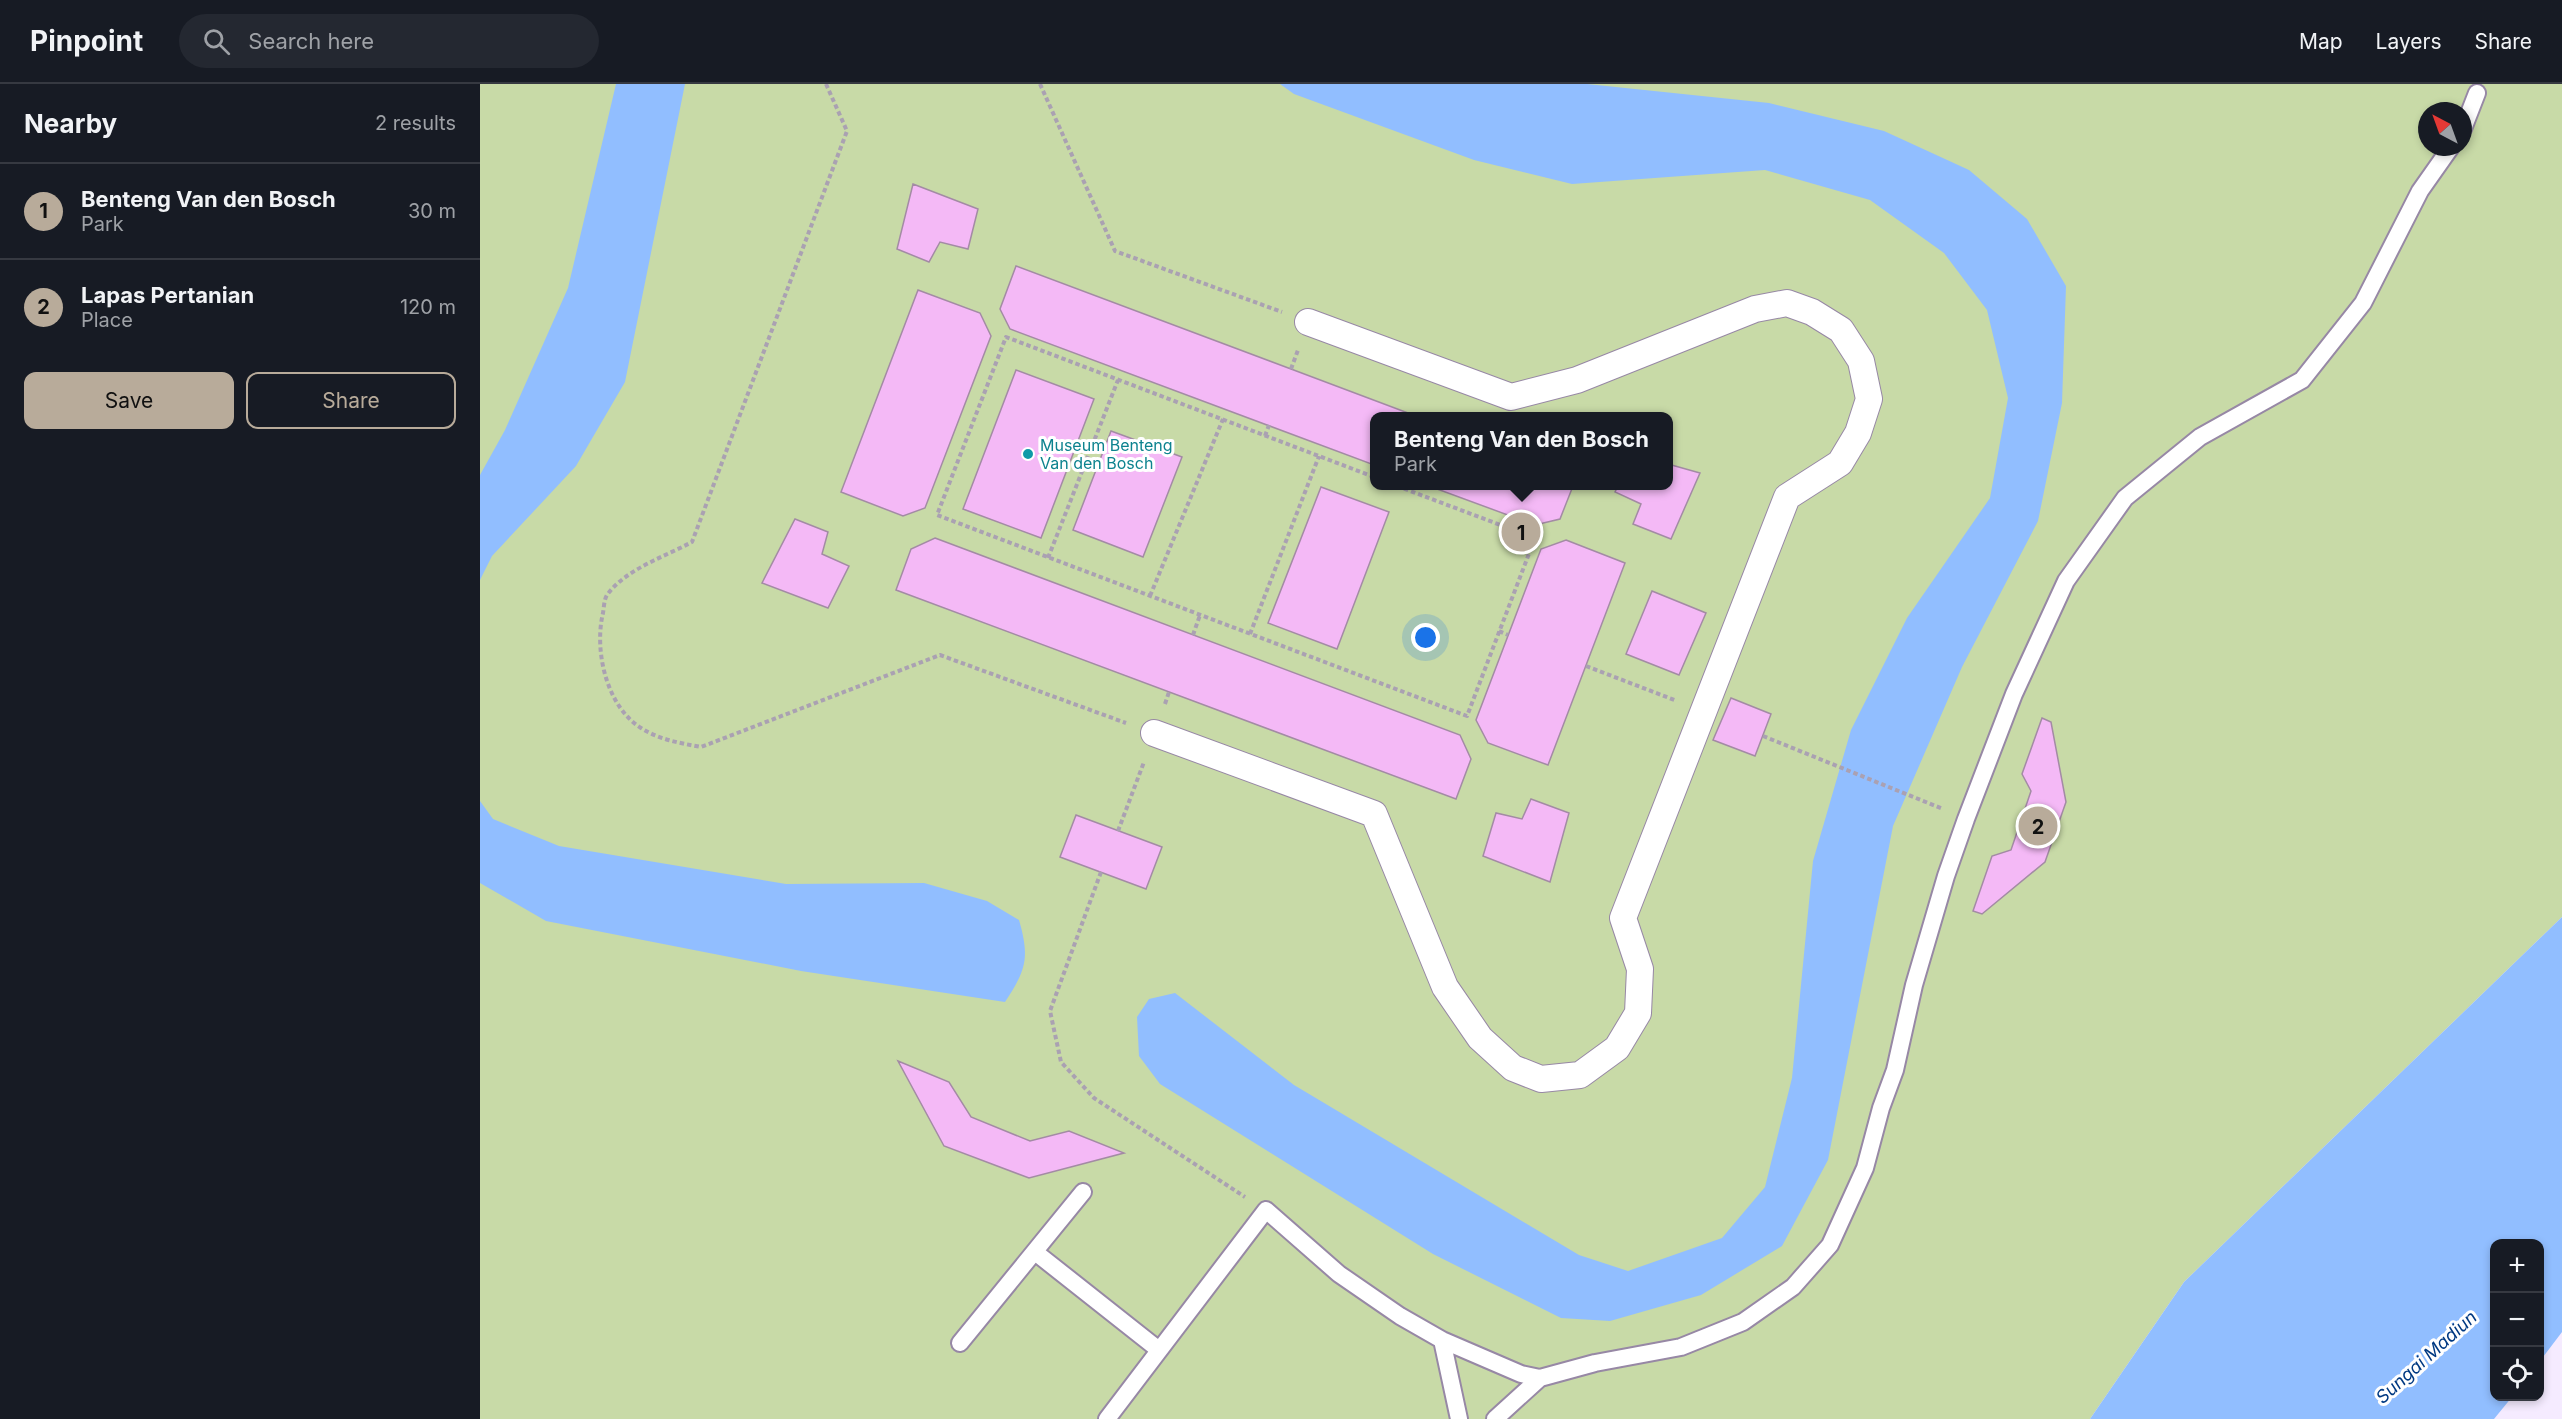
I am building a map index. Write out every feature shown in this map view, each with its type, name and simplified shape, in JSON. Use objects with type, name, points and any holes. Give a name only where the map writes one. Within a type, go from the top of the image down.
[{"type":"street","points":[[1154,733],[1374,814],[1445,987],[1480,1038],[1513,1068],[1540,1079],[1580,1075],[1617,1048],[1638,1013],[1640,969],[1623,918],[1787,496],[1840,463],[1858,433],[1869,399],[1861,361],[1841,330],[1812,312],[1787,303],[1755,309],[1577,380],[1510,398],[1308,322]]},
{"type":"lane","points":[[2472,106],[2477,93]]},
{"type":"lane","points":[[1495,1419],[1540,1378],[1595,1363],[1682,1347],[1743,1322],[1793,1287],[1830,1245],[1865,1167],[1881,1108],[1895,1070],[1921,964],[1946,876],[1966,819],[2014,694],[2066,581],[2125,498],[2200,437],[2302,380],[2363,303],[2420,191],[2445,156]]},
{"type":"lane","points":[[960,1343],[1083,1192]]},
{"type":"lane","points":[[1107,1419],[1266,1210],[1340,1274],[1400,1316],[1442,1340],[1521,1374],[1540,1378]]},
{"type":"lane","points":[[1035,1252],[1159,1350]]},
{"type":"lane","points":[[1442,1340],[1459,1419]]},
{"type":"path","points":[[826,84],[847,130],[692,542],[632,573],[606,596],[599,629],[602,667],[618,704],[639,728],[668,742],[701,747],[940,655],[1154,733],[1118,831]]},
{"type":"path","points":[[1040,84],[1114,250],[1308,322]]},
{"type":"path","points":[[1370,476],[1006,337],[937,515],[1467,716],[1535,538],[1408,490]]},
{"type":"path","points":[[1048,558],[1118,380]]},
{"type":"path","points":[[1150,596],[1222,419]]},
{"type":"path","points":[[1265,436],[1269,425]]},
{"type":"path","points":[[1250,634],[1318,456]]},
{"type":"path","points":[[1193,635],[1200,615]]},
{"type":"path","points":[[1499,631],[1508,635]]},
{"type":"path","points":[[1586,666],[1705,711]]},
{"type":"path","points":[[1763,736],[1912,797]]},
{"type":"path","points":[[1101,872],[1050,1011],[1061,1062],[1094,1098],[1266,1210]]},
{"type":"green space","points":[[480,84],[2562,84],[2562,917],[2184,1282],[2090,1419],[480,1419]]},
{"type":"water","points":[[616,84],[685,84],[625,382],[576,466],[492,556],[480,580],[480,475],[505,430],[568,288]]},
{"type":"water","points":[[1280,84],[1587,84],[1769,103],[1884,131],[1969,170],[2027,219],[2066,286],[2062,403],[2038,521],[1962,667],[1893,826],[1828,1160],[1782,1246],[1701,1295],[1610,1321],[1561,1318],[1433,1254],[1160,1084],[1139,1056],[1137,1017],[1149,999],[1175,993],[1294,1085],[1579,1255],[1628,1271],[1722,1238],[1765,1187],[1792,1078],[1813,861],[1851,730],[1907,618],[1990,498],[2008,398],[1987,310],[1944,253],[1870,200],[1765,170],[1572,184],[1474,160],[1294,94]]},
{"type":"water","points":[[480,801],[493,819],[559,846],[786,884],[924,883],[987,901],[1019,920],[1025,954],[1022,972],[1005,1002],[801,971],[546,921],[480,883]]},
{"type":"water","name":"Sungai Madiun","points":[[2562,917],[2562,1332],[2544,1356],[2544,1239],[2490,1239],[2490,1401],[2509,1401],[2494,1419],[2090,1419],[2184,1282]]},
{"type":"building","points":[[913,184],[978,209],[968,249],[940,242],[929,262],[897,249]]},
{"type":"building","points":[[1016,266],[1405,412],[1370,412],[1370,464],[1010,329],[1000,309]]},
{"type":"building","points":[[918,290],[980,313],[991,336],[925,508],[903,516],[841,492]]},
{"type":"building","name":"Museum Benteng Van den Bosch","points":[[1016,370],[1094,399],[1041,538],[963,509]]},
{"type":"building","points":[[1111,431],[1182,457],[1143,557],[1073,530]]},
{"type":"building","points":[[1673,465],[1700,473],[1671,539],[1633,524],[1641,504],[1615,492],[1616,490],[1673,490]]},
{"type":"building","points":[[1321,487],[1389,512],[1337,649],[1268,623]]},
{"type":"building","points":[[1440,490],[1571,490],[1560,519],[1535,525]]},
{"type":"building","points":[[795,519],[828,532],[822,554],[849,566],[828,608],[762,583]]},
{"type":"building","points":[[935,538],[1460,735],[1471,759],[1456,799],[896,590],[911,549]]},
{"type":"building","points":[[1566,540],[1625,563],[1548,765],[1488,743],[1476,720],[1541,549]]},
{"type":"building","points":[[1652,591],[1706,613],[1679,675],[1626,654]]},
{"type":"building","points":[[1731,698],[1771,714],[1755,756],[1713,740]]},
{"type":"building","points":[[2042,718],[2051,722],[2066,802],[2045,862],[1982,914],[1973,911],[1992,856],[2011,850],[2031,791],[2022,774]]},
{"type":"building","points":[[1531,799],[1569,813],[1550,882],[1483,856],[1496,813],[1522,819]]},
{"type":"building","points":[[1076,815],[1162,847],[1146,889],[1060,857]]},
{"type":"building","points":[[898,1061],[949,1082],[971,1117],[1030,1141],[1069,1131],[1124,1153],[1029,1178],[944,1146]]},
{"type":"place","name":"Museum Benteng Van den Bosch","points":[[1028,454]]},
{"type":"place","name":"Benteng Van den Bosch","points":[[1521,532]]},
{"type":"place","name":"Lapas Pertanian","points":[[2038,826]]}]
